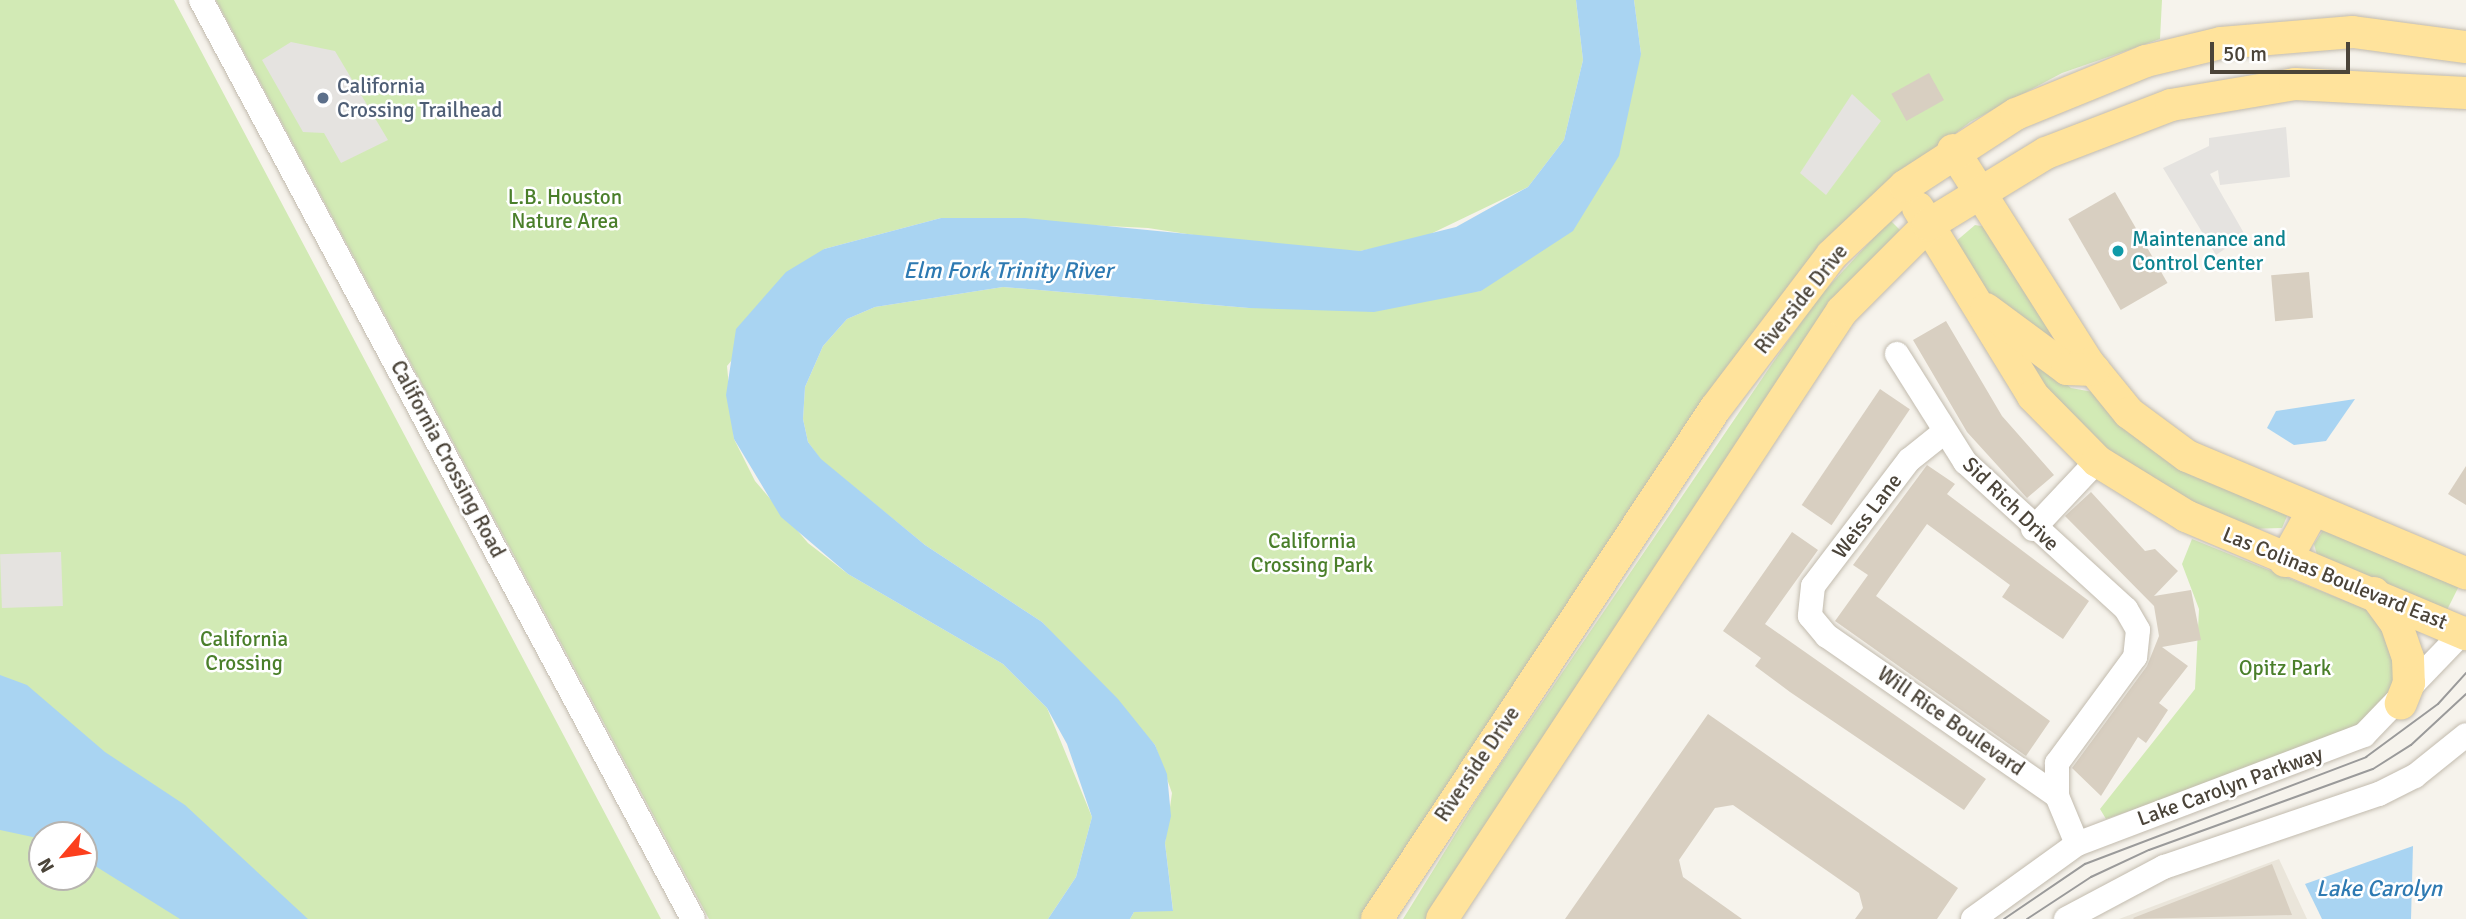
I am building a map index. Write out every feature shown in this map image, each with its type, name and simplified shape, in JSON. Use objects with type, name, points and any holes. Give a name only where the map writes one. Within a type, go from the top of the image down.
[{"type":"main road","name":"Riverside Drive","points":[[1377,919],[1714,409],[1832,256],[1905,186],[1953,150],[2062,93],[2146,61],[2221,43],[2353,32],[2466,47]]},
{"type":"main road","name":"Riverside Drive","points":[[1442,919],[1842,311],[1928,225],[1978,191],[2106,125],[2171,105],[2295,83],[2466,93]]},
{"type":"main road","points":[[1953,150],[2094,370],[2129,413],[2187,456],[2466,573]]},
{"type":"main road","name":"Las Colinas Boulevard East","points":[[1905,186],[2033,396],[2097,461],[2186,516],[2285,561],[2374,593],[2465,632]]},
{"type":"main road","points":[[1976,302],[2067,369],[2094,370]]},
{"type":"main road","points":[[2285,561],[2313,511]]},
{"type":"main road","points":[[2374,593],[2396,623],[2407,658],[2409,683],[2401,703]]},
{"type":"street","name":"California Crossing Road","points":[[201,0],[693,919]]},
{"type":"street","name":"Sid Rich Drive","points":[[1897,354],[1943,433],[2033,529],[2126,609],[2141,641],[2057,763],[2057,796]]},
{"type":"street","name":"Weiss Lane","points":[[1809,611],[1813,586],[1880,497],[1943,433]]},
{"type":"street","points":[[2033,529],[2097,461]]},
{"type":"street","name":"Will Rice Boulevard","points":[[1809,611],[1827,636],[2057,796]]},
{"type":"street","name":"Lake Carolyn Parkway","points":[[1973,919],[2077,845],[2337,748],[2401,703],[2465,632]]},
{"type":"street","points":[[2066,919],[2164,867],[2379,793],[2415,776],[2466,735]]},
{"type":"street","points":[[2057,796],[2077,845]]},
{"type":"shaded area","name":"California Crossing Trailhead","points":[[291,42],[335,51],[388,140],[341,163],[324,133],[303,132],[262,60]]},
{"type":"shaded area","points":[[1852,94],[1881,121],[1826,195],[1800,173]]},
{"type":"shaded area","points":[[2286,127],[2290,177],[2220,185],[2218,170],[2210,174],[2245,235],[2216,255],[2163,168],[2209,146],[2209,138]]},
{"type":"shaded area","points":[[61,552],[63,606],[2,608],[0,554]]},
{"type":"shaded area","points":[[2279,859],[2307,919],[2119,919]]},
{"type":"green space","name":"California Crossing","points":[[0,0],[174,0],[661,919],[0,919]]},
{"type":"green space","name":"L.B. Houston Nature Area","points":[[216,0],[1576,0],[1583,60],[1564,140],[1528,187],[1420,239],[1360,251],[1278,248],[1148,228],[941,218],[824,249],[727,366],[734,439],[755,481],[808,543],[848,574],[1003,664],[1047,708],[1092,817],[1076,877],[1048,919],[709,919]]},
{"type":"green space","name":"California Crossing Park","points":[[1634,0],[2162,0],[2160,39],[2062,73],[1970,122],[1853,214],[1806,267],[1773,306],[1368,919],[1130,919],[1134,912],[1173,910],[1165,843],[1172,793],[1155,745],[1042,622],[925,545],[821,460],[808,442],[803,419],[805,387],[823,346],[847,319],[875,307],[1003,287],[1249,308],[1481,291],[1641,54]]},
{"type":"green space","points":[[1890,220],[1900,230],[1859,272],[1429,919],[1403,919],[1484,788],[1774,361],[1819,297]]},
{"type":"green space","points":[[1975,225],[1987,227],[2062,352],[2057,355],[1978,284],[1954,243]]},
{"type":"green space","points":[[2015,339],[2071,388],[2093,392],[2288,514],[2282,528],[2247,529],[2152,483],[2064,418]]},
{"type":"green space","points":[[2323,530],[2461,582],[2447,610],[2317,555],[2314,544]]},
{"type":"green space","name":"Opitz Park","points":[[2192,539],[2368,610],[2393,640],[2397,679],[2378,714],[2335,740],[2106,819],[2100,809],[2195,689],[2199,609],[2182,564]]},
{"type":"water","name":"Elm Fork Trinity River","points":[[1576,0],[1634,0],[1641,54],[1619,156],[1573,231],[1481,291],[1374,312],[1249,308],[1003,287],[875,307],[847,319],[823,346],[805,387],[803,419],[808,442],[821,459],[925,545],[1042,622],[1118,699],[1155,745],[1167,774],[1171,816],[1165,843],[1173,911],[1134,912],[1130,919],[1048,919],[1076,877],[1092,817],[1067,744],[1047,708],[1003,664],[848,574],[781,517],[734,439],[726,395],[736,329],[786,272],[824,249],[941,218],[1025,218],[1360,251],[1456,227],[1528,187],[1564,140],[1583,60]]},
{"type":"water","points":[[2355,399],[2326,441],[2294,445],[2267,428],[2276,411]]},
{"type":"water","points":[[0,675],[27,685],[105,752],[185,805],[308,919],[180,919],[98,868],[98,821],[28,821],[28,836],[0,830]]},
{"type":"water","name":"Lake Carolyn","points":[[2413,846],[2411,919],[2322,919],[2305,884]]},
{"type":"building","points":[[1929,73],[1944,100],[1906,121],[1891,94]]},
{"type":"building","name":"Maintenance and Control Center","points":[[2115,192],[2168,283],[2121,310],[2068,219]]},
{"type":"building","points":[[2309,272],[2313,318],[2275,321],[2271,275]]},
{"type":"building","points":[[1946,321],[2002,416],[2054,475],[2027,498],[1967,432],[1913,340]]},
{"type":"building","points":[[1880,389],[1910,409],[1832,525],[1802,505]]},
{"type":"building","points":[[1927,465],[1955,484],[1947,494],[2089,601],[2063,639],[2002,597],[2010,585],[1927,524],[1876,596],[2050,721],[2026,756],[1835,621],[1868,575],[1853,565]]},
{"type":"building","points":[[2466,466],[2466,505],[2448,494]]},
{"type":"building","points":[[2091,492],[2145,551],[2155,549],[2178,571],[2154,596],[2191,590],[2201,640],[2162,647],[2188,666],[2159,703],[2168,710],[2155,730],[2146,743],[2138,737],[2101,796],[2072,768],[2147,666],[2159,636],[2154,606],[2065,516]]},
{"type":"building","points":[[1792,532],[1818,550],[1765,624],[1986,779],[1964,810],[1790,692],[1755,666],[1761,658],[1723,631]]},
{"type":"building","points":[[1708,714],[1958,888],[1937,919],[1855,919],[1863,908],[1859,893],[1733,805],[1715,808],[1679,860],[1683,877],[1742,919],[1565,919]]},
{"type":"building","points":[[2272,864],[2292,915],[2133,918]]},
{"type":"tram line","points":[[2004,919],[2085,864],[2366,757],[2438,704],[2466,673]]},
{"type":"tram line","points":[[2027,919],[2091,877],[2149,850],[2373,769],[2411,745],[2466,694]]},
{"type":"place","name":"California Crossing Trailhead","points":[[323,98]]},
{"type":"place","name":"Maintenance and Control Center","points":[[2118,251]]}]
